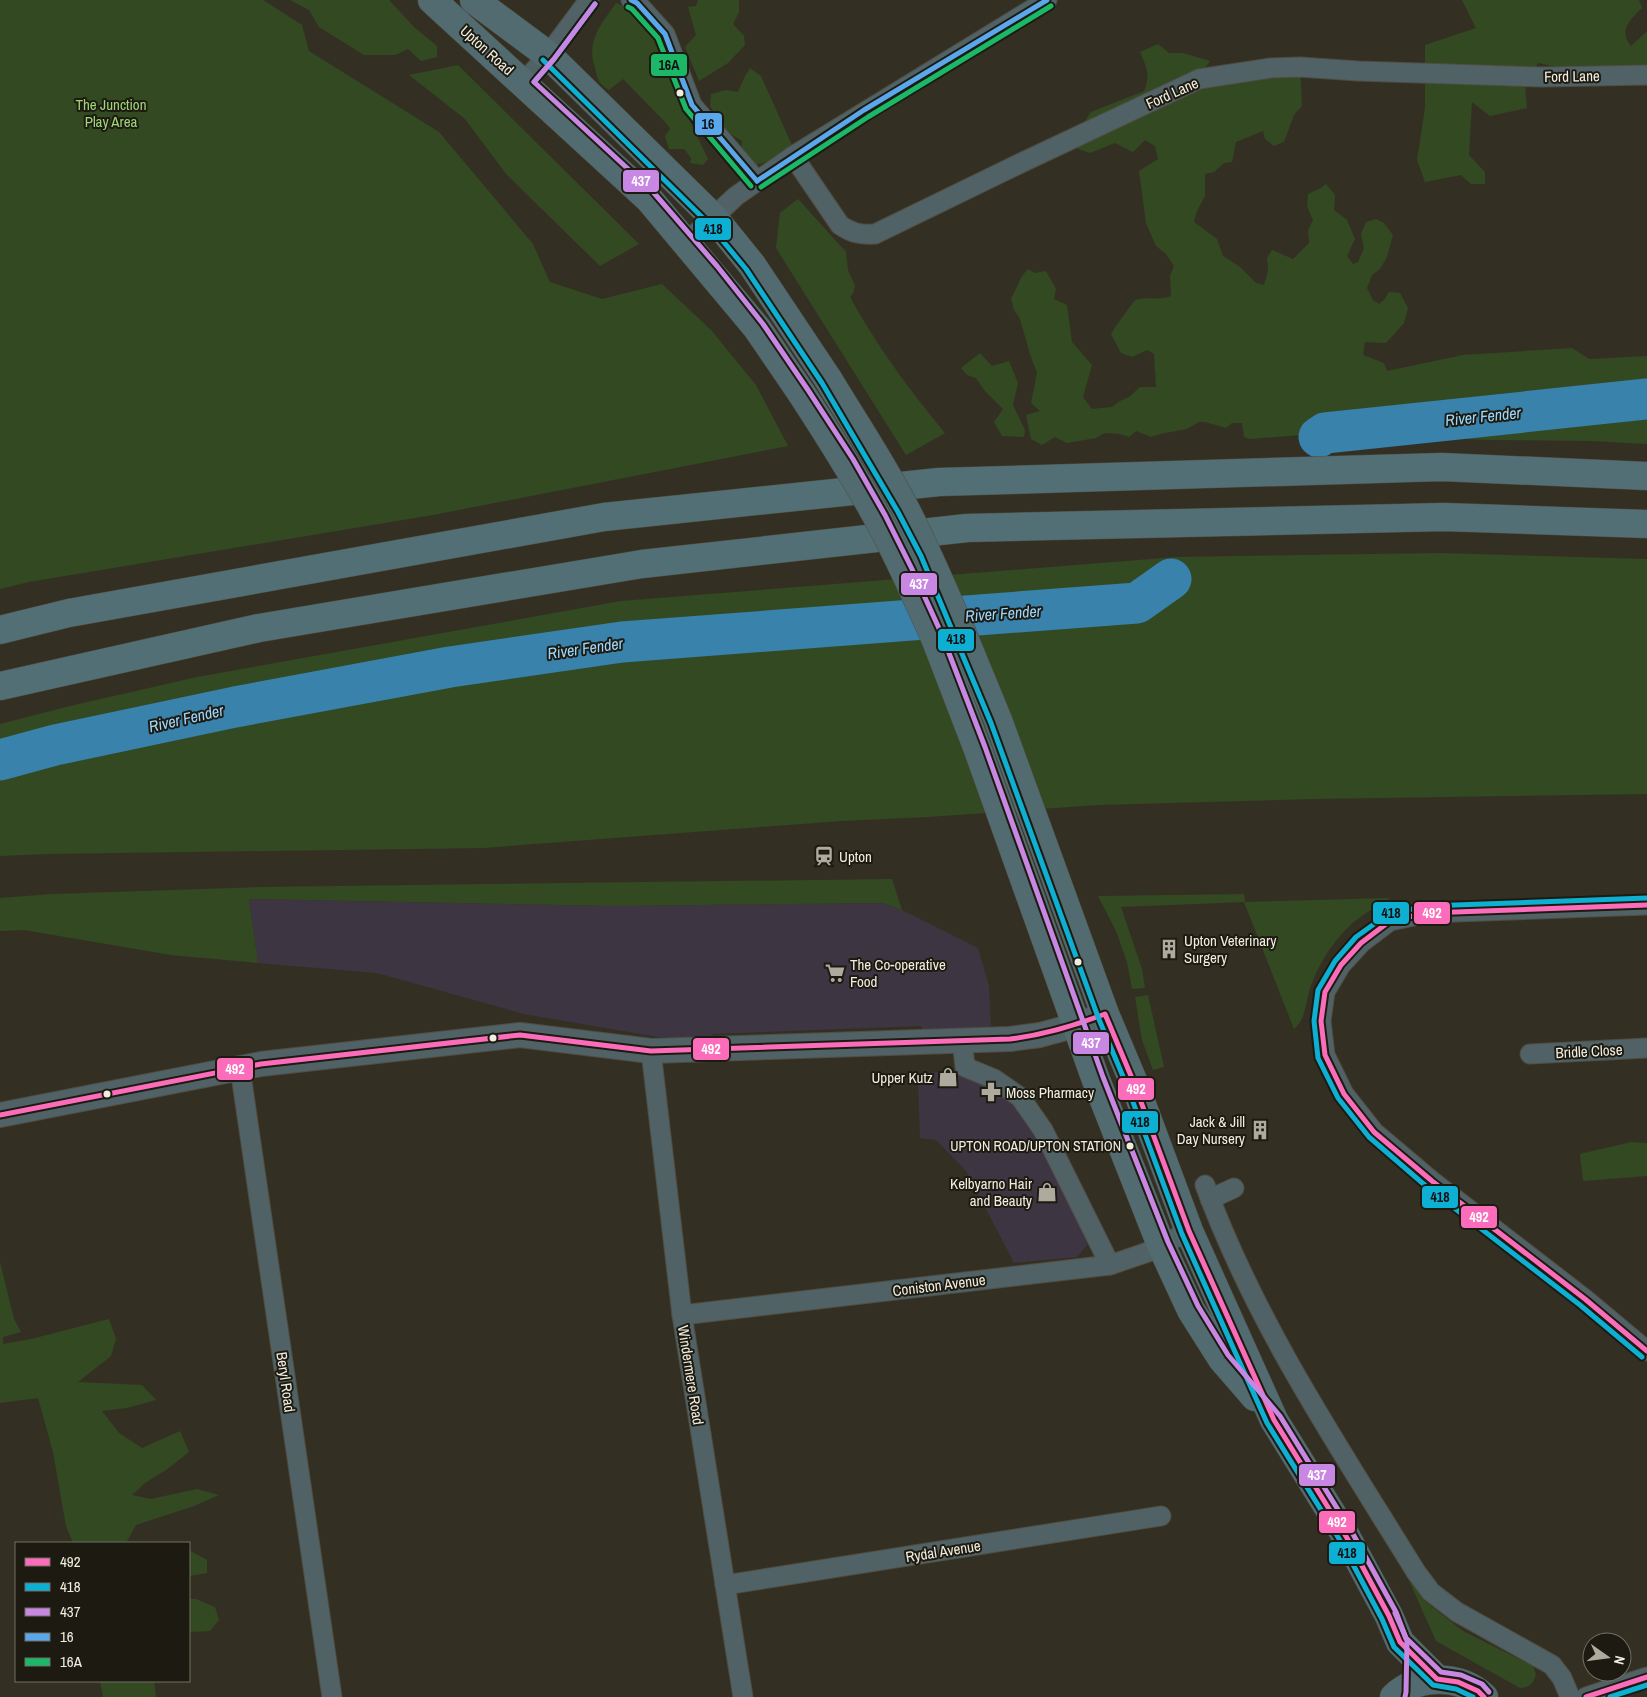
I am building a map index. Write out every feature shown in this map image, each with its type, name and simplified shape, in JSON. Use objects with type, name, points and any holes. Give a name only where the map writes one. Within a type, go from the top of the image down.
[{"type":"highway","points":[[0,630],[70,613],[604,517],[939,482],[1442,467],[1647,476]]},
{"type":"highway","points":[[0,686],[259,628],[642,564],[967,528],[1444,517],[1647,524]]},
{"type":"main road","name":"Upton Road","points":[[432,0],[649,198],[757,328],[847,464],[905,572],[935,638],[985,769],[1096,1080],[1161,1246],[1192,1310],[1222,1359],[1274,1420]]},
{"type":"main road","name":"Upton Road","points":[[474,0],[548,55],[714,218],[752,265],[828,379],[905,508],[928,553],[964,635],[998,720],[1105,1014],[1134,1083],[1189,1231],[1274,1420],[1347,1538],[1400,1642],[1437,1679]]},
{"type":"main road","name":"Upton Road","points":[[1396,1694],[1400,1642]]},
{"type":"main road","points":[[1396,1694],[1417,1683],[1437,1679],[1458,1682],[1478,1691],[1484,1697]]},
{"type":"street","points":[[523,83],[548,55],[588,0]]},
{"type":"street","points":[[631,0],[637,3],[665,34],[692,105],[757,181]]},
{"type":"street","points":[[686,243],[736,196],[793,156],[1046,0]]},
{"type":"street","name":"Ford Lane","points":[[793,156],[840,225],[850,232],[862,235],[875,234],[1199,79],[1271,68],[1300,67],[1358,71],[1543,77],[1647,75]]},
{"type":"street","points":[[1647,906],[1427,912],[1390,921],[1361,943],[1341,965],[1326,992],[1321,1021],[1325,1055],[1344,1094],[1374,1132],[1432,1181],[1585,1299],[1647,1350]]},
{"type":"street","points":[[0,1115],[261,1064],[520,1035],[651,1051],[962,1040],[1040,1035],[1077,1025],[1105,1014]]},
{"type":"street","points":[[962,1040],[965,1067],[994,1079],[1020,1098],[1043,1130],[1110,1265]]},
{"type":"street","name":"Bridle Close","points":[[1530,1054],[1647,1048]]},
{"type":"street","name":"Windermere Road","points":[[651,1051],[682,1315],[743,1697]]},
{"type":"street","name":"Beryl Road","points":[[240,1068],[332,1697]]},
{"type":"street","points":[[1234,1188],[1208,1192],[1219,1224],[1286,1360],[1416,1572],[1431,1592],[1457,1612],[1552,1665],[1562,1678],[1570,1697]]},
{"type":"street","name":"Coniston Avenue","points":[[682,1315],[1110,1265],[1148,1252],[1189,1231]]},
{"type":"street","name":"Rydal Avenue","points":[[725,1586],[1161,1516]]},
{"type":"street","points":[[1586,1697],[1647,1677]]},
{"type":"shaded area","points":[[249,899],[616,906],[883,903],[902,910],[978,948],[989,986],[991,1026],[979,1030],[922,1032],[922,1026],[713,1034],[713,1039],[658,1037],[524,1014],[377,973],[258,963]]},
{"type":"shaded area","points":[[962,1071],[1005,1093],[1025,1115],[1088,1237],[1087,1245],[1077,1257],[1014,1263],[967,1172],[936,1140],[920,1138],[919,1073]]},
{"type":"green space","name":"The Junction Play Area","points":[[0,0],[263,0],[302,25],[309,51],[439,132],[533,244],[550,282],[602,299],[662,284],[711,330],[756,385],[788,446],[433,515],[29,582],[0,589]]},
{"type":"green space","points":[[290,0],[389,0],[414,27],[437,46],[437,57],[421,61],[408,49],[395,55],[364,55],[319,27],[309,10]]},
{"type":"green space","points":[[698,0],[739,0],[739,12],[733,24],[744,36],[745,45],[728,63],[699,81],[685,47],[696,35],[688,7],[696,6]]},
{"type":"green space","points":[[1462,0],[1639,0],[1642,8],[1627,26],[1626,35],[1631,46],[1647,31],[1647,86],[1538,63],[1525,83],[1527,108],[1490,116],[1472,102],[1469,155],[1485,172],[1485,184],[1471,184],[1461,175],[1425,182],[1417,160],[1425,108],[1425,45],[1476,28]]},
{"type":"green space","points":[[616,3],[629,8],[658,43],[676,80],[673,85],[708,159],[703,165],[690,163],[691,158],[684,149],[669,149],[665,136],[670,129],[667,124],[623,79],[609,90],[599,81],[592,49],[596,33]]},
{"type":"green space","points":[[1158,44],[1169,53],[1183,53],[1210,61],[1204,69],[1300,67],[1302,106],[1294,115],[1284,142],[1274,146],[1265,139],[1263,131],[1236,142],[1232,162],[1224,163],[1214,172],[1205,174],[1205,196],[1197,211],[1194,222],[1217,239],[1223,256],[1240,267],[1256,283],[1264,285],[1268,271],[1267,258],[1272,250],[1293,259],[1309,243],[1308,230],[1313,220],[1307,206],[1308,194],[1326,184],[1335,195],[1334,210],[1347,220],[1355,239],[1347,256],[1353,264],[1358,262],[1364,248],[1361,234],[1366,222],[1376,219],[1384,223],[1393,235],[1387,257],[1380,269],[1372,275],[1367,288],[1373,300],[1379,304],[1389,292],[1400,293],[1408,308],[1404,323],[1386,343],[1365,342],[1363,355],[1384,363],[1387,371],[1463,355],[1572,348],[1589,359],[1647,356],[1647,444],[1325,433],[1250,439],[1244,437],[1242,423],[1232,423],[1226,428],[1205,422],[1199,422],[1187,429],[1151,437],[1136,431],[1129,437],[1105,433],[1096,438],[1067,443],[1055,437],[1042,445],[1031,439],[1026,415],[1040,411],[1031,403],[1037,373],[1020,319],[1014,310],[1011,298],[1022,276],[1028,269],[1035,273],[1046,271],[1056,289],[1054,299],[1067,305],[1072,342],[1092,365],[1083,397],[1092,409],[1112,407],[1129,397],[1140,387],[1156,387],[1154,354],[1147,350],[1132,357],[1121,353],[1111,334],[1136,300],[1171,296],[1170,276],[1174,266],[1166,254],[1156,246],[1146,223],[1139,171],[1158,159],[1155,146],[1145,140],[1133,152],[1115,143],[1090,153],[1078,149],[1071,139],[1074,138],[1091,112],[1144,91],[1147,76],[1146,67],[1140,52]]},
{"type":"green space","points":[[458,65],[639,244],[600,266],[507,175],[465,119],[409,75]]},
{"type":"green space","points":[[750,68],[761,76],[792,145],[776,157],[755,165],[748,165],[741,155],[742,141],[727,132],[710,106],[711,94],[726,90],[738,92]]},
{"type":"green space","points":[[798,199],[846,252],[848,270],[855,286],[850,297],[894,367],[945,433],[906,455],[776,248],[780,213]]},
{"type":"green space","points":[[980,353],[992,366],[1009,361],[1018,383],[1013,405],[1025,430],[1024,437],[1002,436],[994,422],[1003,409],[985,391],[976,378],[967,375],[961,368]]},
{"type":"green space","points":[[1440,553],[1647,559],[1647,794],[1313,799],[1098,805],[841,821],[483,848],[0,856],[0,724],[197,677],[621,601],[1176,557]]},
{"type":"green space","points":[[892,879],[902,910],[883,903],[616,906],[249,899],[258,963],[171,955],[24,930],[0,931],[0,898],[52,894],[261,887]]},
{"type":"green space","points":[[1244,894],[1245,902],[1389,898],[1387,904],[1362,915],[1352,923],[1327,953],[1315,975],[1304,1015],[1294,1029],[1244,902],[1121,907],[1142,969],[1145,988],[1132,989],[1127,962],[1116,931],[1098,896]]},
{"type":"green space","points":[[1148,995],[1164,1067],[1153,1070],[1142,1040],[1135,997]]},
{"type":"green space","points":[[1631,1142],[1647,1143],[1647,1176],[1583,1181],[1580,1154]]},
{"type":"green space","points":[[0,1262],[14,1319],[21,1332],[3,1337],[3,1344],[31,1339],[109,1319],[116,1339],[111,1356],[78,1382],[142,1385],[156,1400],[127,1408],[102,1411],[119,1433],[142,1448],[180,1431],[189,1452],[145,1483],[132,1495],[151,1499],[197,1489],[219,1495],[194,1506],[136,1525],[127,1542],[73,1542],[66,1526],[53,1452],[38,1398],[0,1403]]},
{"type":"green space","points":[[190,1551],[207,1560],[207,1573],[190,1576]]},
{"type":"green space","points":[[1403,1567],[1425,1601],[1463,1631],[1533,1666],[1536,1674],[1534,1680],[1528,1686],[1520,1688],[1436,1641]]},
{"type":"green space","points":[[190,1599],[196,1599],[215,1607],[219,1620],[210,1631],[190,1632]]},
{"type":"green space","points":[[100,1682],[154,1682],[156,1697],[103,1697]]},
{"type":"waterway","name":"River Fender","points":[[1319,437],[1325,433],[1647,399]]},
{"type":"waterway","name":"River Fender","points":[[0,760],[55,745],[235,707],[450,667],[622,642],[1137,603],[1171,579]]},
{"type":"transit line","name":"16","points":[[631,0],[637,3],[665,34],[692,105],[757,181]]},
{"type":"transit line","name":"16","points":[[757,181],[864,110],[1047,0]]},
{"type":"transit line","name":"418","points":[[534,82],[554,59],[595,4]]},
{"type":"transit line","name":"437","points":[[595,4],[554,59],[534,82],[654,193],[717,266],[763,324],[808,390],[853,459],[885,515],[942,635],[985,747],[1103,1077],[1168,1242],[1198,1306],[1228,1355],[1280,1416],[1353,1534],[1396,1612],[1407,1641],[1405,1697]]},
{"type":"transit line","name":"16A","points":[[761,187],[868,117],[1051,6]]},
{"type":"transit line","name":"16A","points":[[628,7],[658,38],[686,109],[751,186]]},
{"type":"transit line","name":"418","points":[[543,60],[708,223],[746,269],[822,383],[898,512],[921,556],[991,723],[1098,1017],[1127,1086],[1182,1234],[1267,1423],[1341,1542],[1382,1619],[1394,1647],[1433,1685],[1456,1689],[1473,1697]]},
{"type":"transit line","name":"418","points":[[1642,1357],[1580,1305],[1427,1187],[1369,1137],[1338,1098],[1318,1058],[1314,1021],[1318,990],[1335,961],[1356,937],[1388,914],[1427,906],[1647,898]]},
{"type":"transit line","name":"492","points":[[1647,905],[1427,913],[1390,921],[1361,943],[1341,965],[1325,992],[1321,1021],[1325,1055],[1344,1094],[1374,1132],[1432,1181],[1585,1299],[1647,1351]]},
{"type":"transit line","name":"492","points":[[0,1115],[261,1064],[520,1035],[651,1051],[1010,1039],[1058,1030],[1105,1014],[1134,1083],[1189,1231],[1274,1420],[1347,1538],[1389,1616],[1400,1642],[1437,1679],[1458,1682],[1478,1691],[1484,1697]]},
{"type":"transit line","name":"437","points":[[1395,1613],[1406,1638],[1441,1672],[1461,1675],[1482,1684],[1489,1692]]},
{"type":"transit line","name":"492","points":[[1586,1697],[1647,1677]]},
{"type":"transit line","name":"418","points":[[1610,1697],[1647,1685]]},
{"type":"place","name":"Upton","points":[[824,856]]},
{"type":"place","name":"Upton Veterinary Surgery","points":[[1169,949]]},
{"type":"place","name":"The Co-operative Food","points":[[835,973]]},
{"type":"place","name":"Upper Kutz","points":[[948,1077]]},
{"type":"place","name":"Moss Pharmacy","points":[[991,1092]]},
{"type":"place","name":"Jack & Jill Day Nursery","points":[[1260,1130]]},
{"type":"place","name":"UPTON ROAD/UPTON STATION","points":[[1130,1146]]},
{"type":"place","name":"Kelbyarno Hair and Beauty","points":[[1047,1192]]}]
